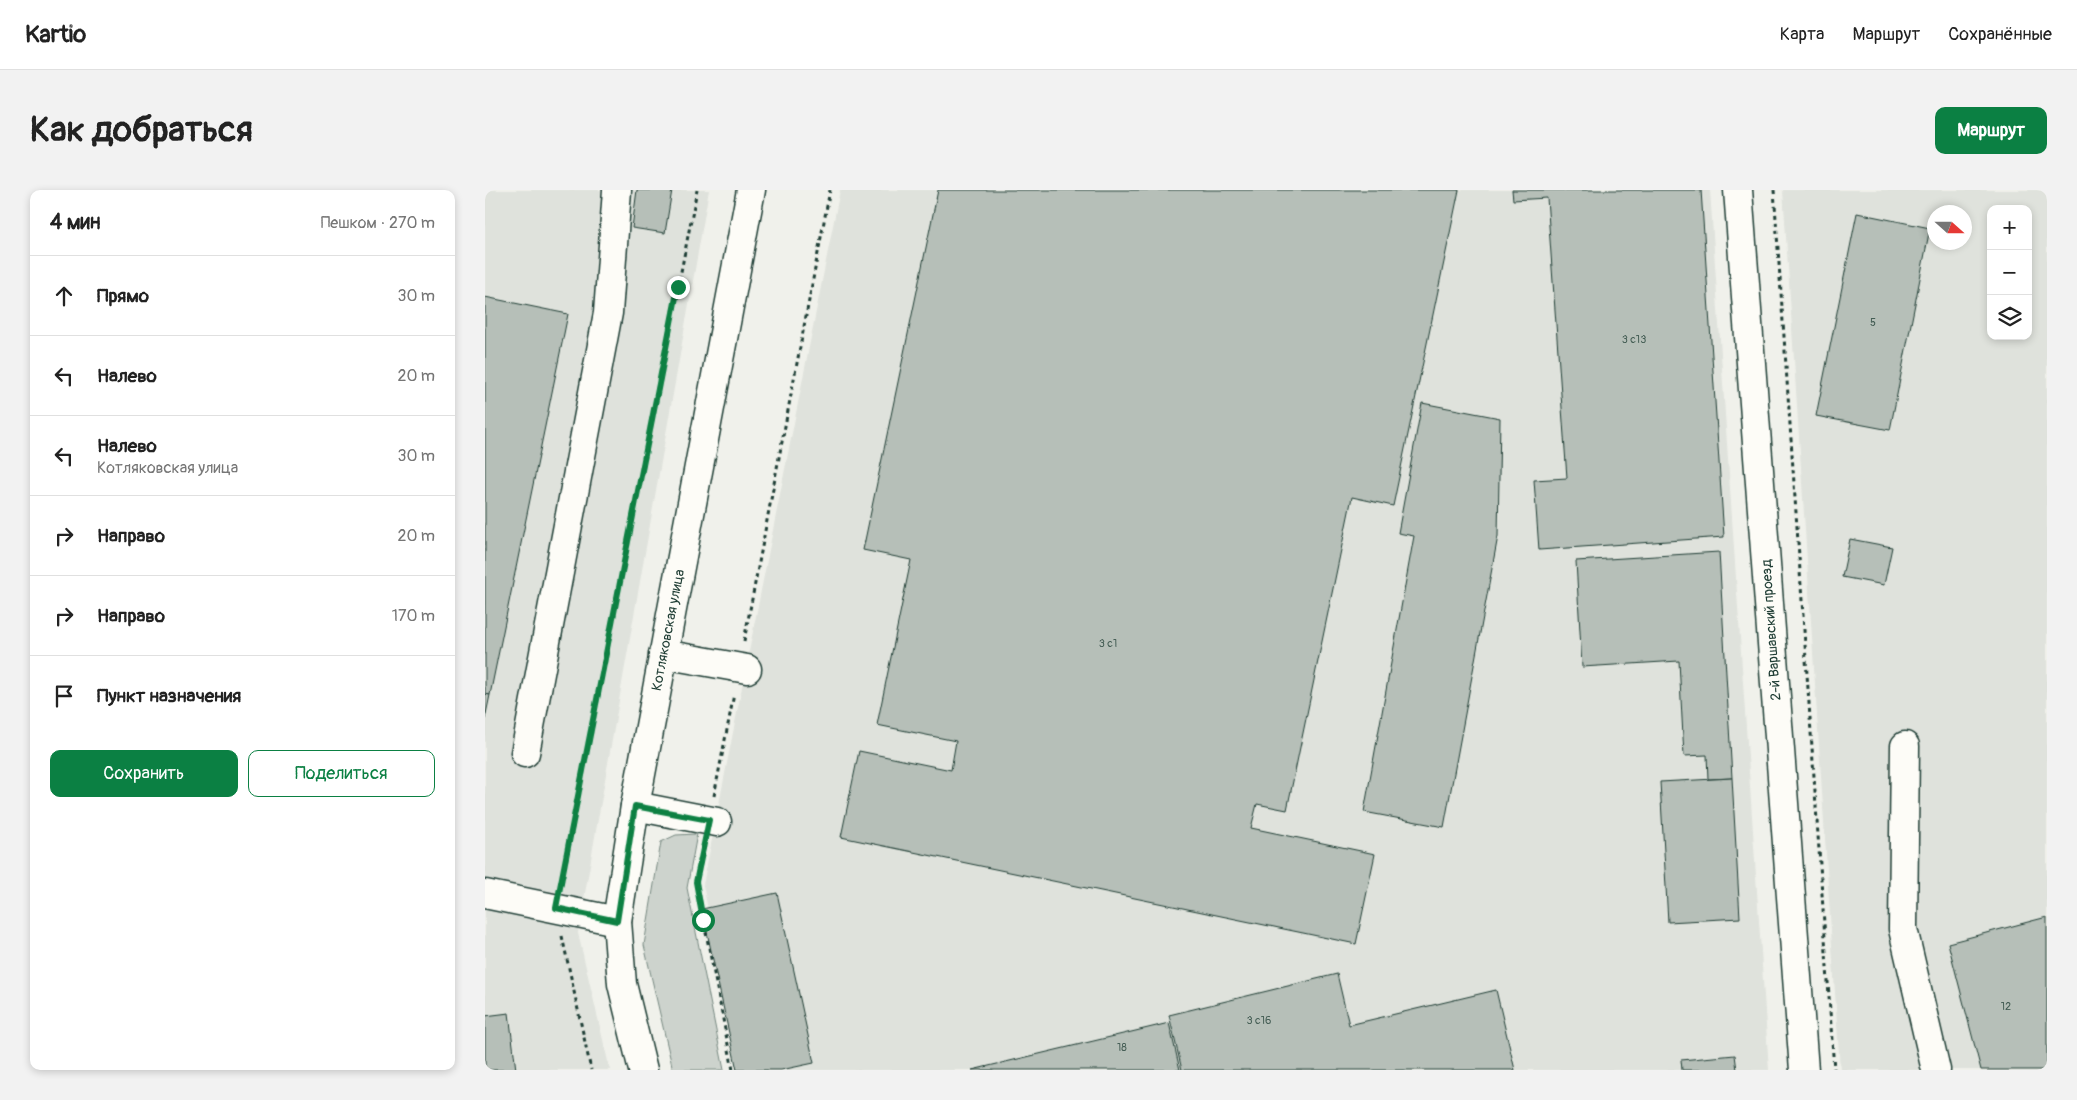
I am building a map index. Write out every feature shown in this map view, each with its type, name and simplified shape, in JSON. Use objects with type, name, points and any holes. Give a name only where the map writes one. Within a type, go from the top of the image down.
[{"type":"street","points":[[525,753],[607,313],[617,190]]},
{"type":"street","name":"Котляковская улица","points":[[643,1070],[622,984],[617,921],[635,806],[751,190]]},
{"type":"street","name":"2-й Варшавский проезд","points":[[1738,190],[1804,1070]]},
{"type":"street","points":[[663,654],[743,668]]},
{"type":"street","points":[[1905,746],[1903,929],[1936,1070]]},
{"type":"street","points":[[635,806],[713,821]]},
{"type":"street","points":[[485,894],[617,921]]},
{"type":"path","points":[[591,1070],[556,908],[697,190]]},
{"type":"path","points":[[733,1070],[696,882],[713,821],[743,668],[831,190]]},
{"type":"path","points":[[1775,190],[1834,1070]]},
{"type":"shaded area","points":[[485,190],[709,190],[578,933],[610,1070],[485,1070]]},
{"type":"shaded area","points":[[840,190],[1710,190],[1769,1070],[741,1070],[703,885]]},
{"type":"shaded area","points":[[1783,190],[2047,190],[2047,1070],[1840,1070]]},
{"type":"shaded area","points":[[697,834],[687,888],[724,1070],[673,1070],[644,945],[661,842],[676,835]]},
{"type":"building","points":[[637,190],[672,190],[665,233],[632,228]]},
{"type":"building","points":[[938,190],[1459,190],[1393,506],[1352,497],[1287,810],[1257,804],[1251,828],[1375,854],[1356,944],[841,837],[859,751],[951,770],[956,741],[877,725],[911,560],[863,550]]},
{"type":"building","points":[[1512,190],[1701,190],[1724,537],[1539,550],[1534,480],[1567,478],[1547,198],[1513,200]]},
{"type":"building","points":[[1857,213],[1927,227],[1927,243],[1890,430],[1816,416]]},
{"type":"building","points":[[485,297],[568,314],[490,695],[485,694]]},
{"type":"building","points":[[1422,403],[1500,418],[1498,536],[1444,827],[1364,812],[1414,536],[1398,533]]},
{"type":"building","points":[[1850,539],[1892,547],[1884,585],[1842,577]]},
{"type":"building","points":[[1719,552],[1732,778],[1708,779],[1707,755],[1684,756],[1679,661],[1582,667],[1576,561]]},
{"type":"building","points":[[485,694],[490,695],[485,719]]},
{"type":"building","points":[[1732,778],[1740,918],[1668,922],[1660,782]]},
{"type":"building","points":[[777,893],[814,1063],[781,1070],[737,1070],[702,909]]},
{"type":"building","points":[[2047,917],[2047,1070],[1981,1070],[1948,943]]},
{"type":"building","points":[[1337,974],[1349,1025],[1496,990],[1515,1070],[1182,1070],[1169,1015]]},
{"type":"building","points":[[509,1013],[516,1070],[485,1070],[485,1016]]},
{"type":"building","points":[[1169,1023],[1180,1070],[972,1070]]},
{"type":"building","points":[[1735,1055],[1737,1070],[1682,1070],[1681,1060]]},
{"type":"route","points":[[678,287],[556,908],[617,921],[635,806],[709,820],[696,882],[703,920]]}]
